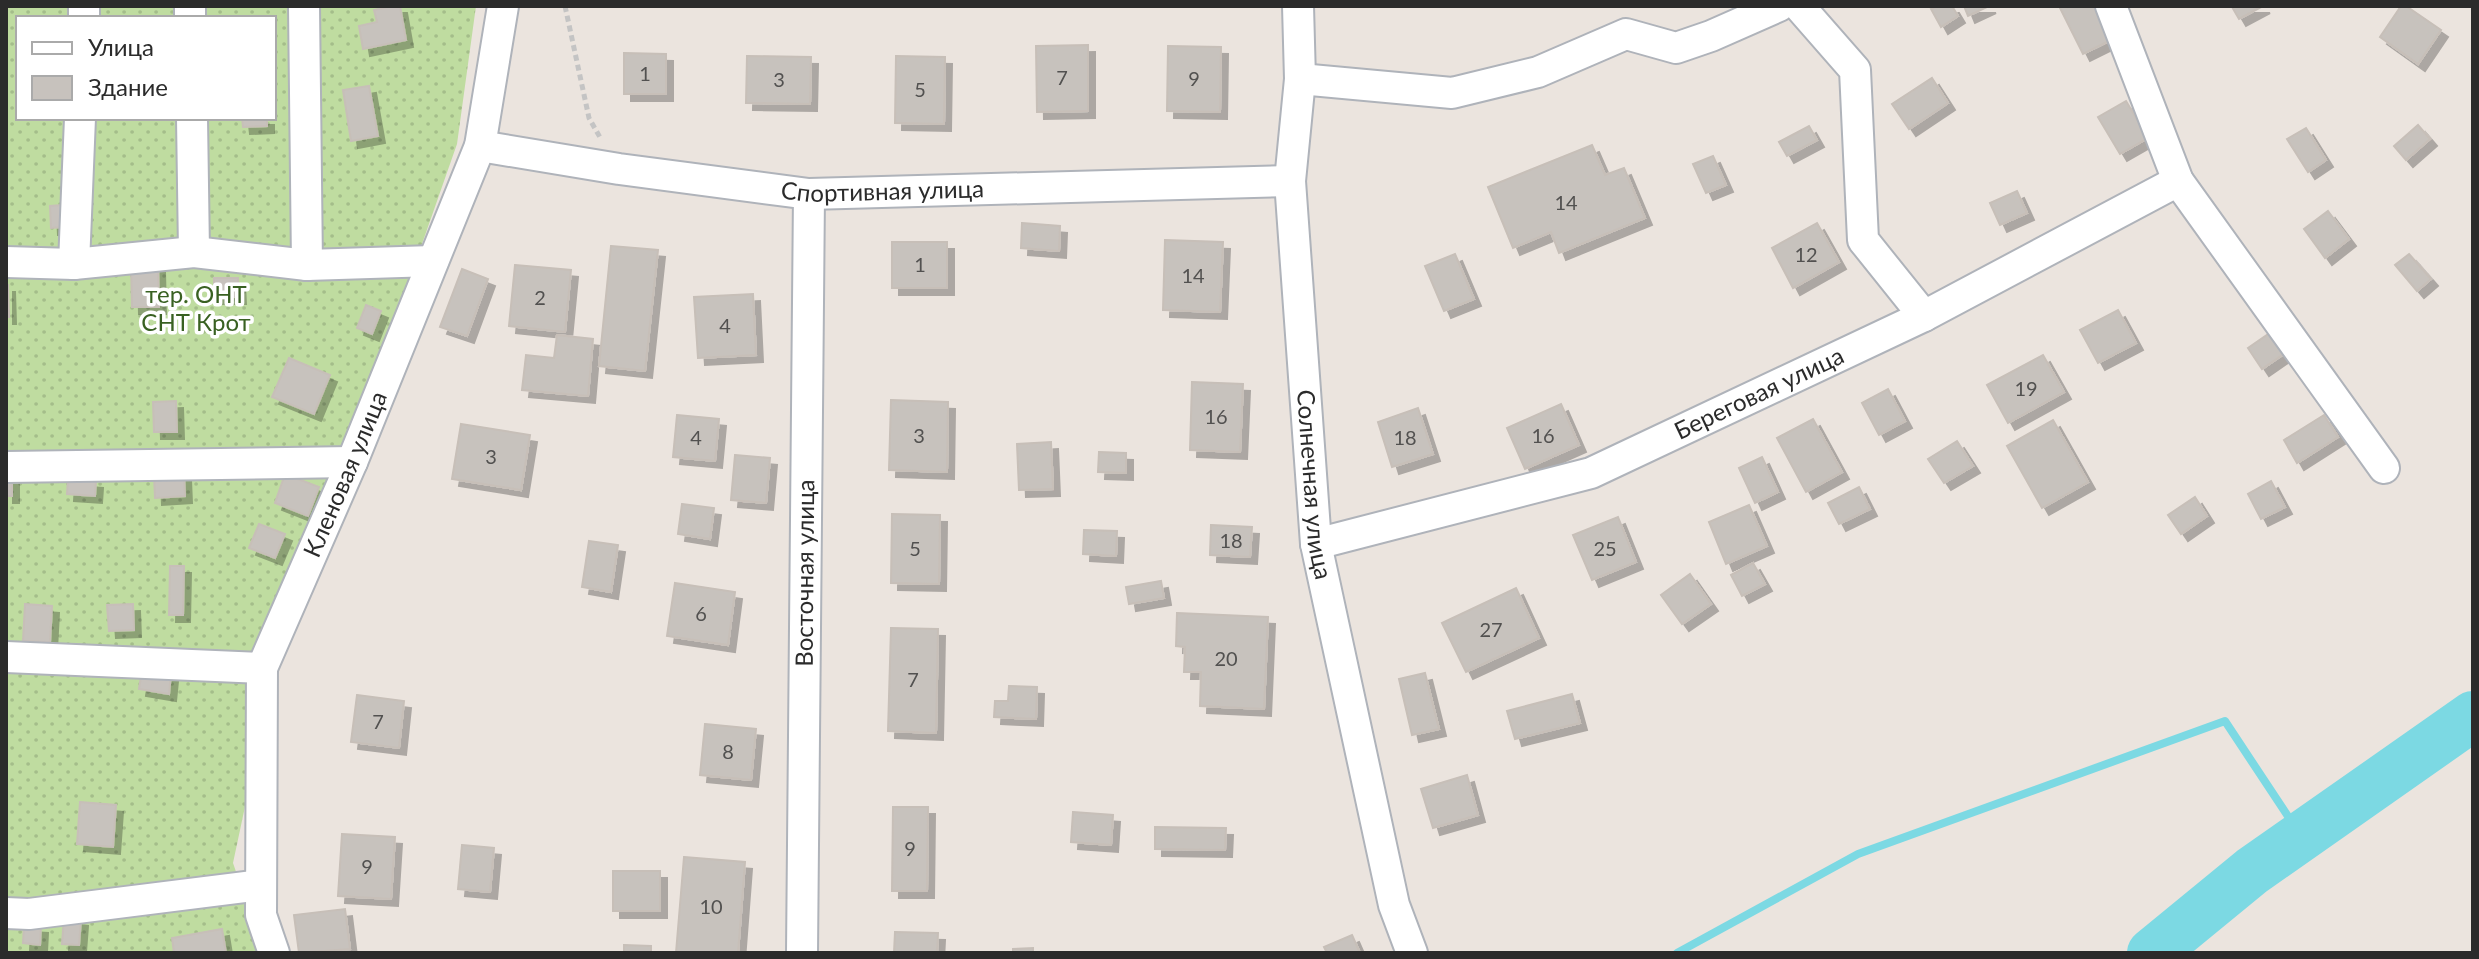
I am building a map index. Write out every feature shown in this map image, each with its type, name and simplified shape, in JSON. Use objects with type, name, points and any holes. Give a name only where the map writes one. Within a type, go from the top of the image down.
[{"type":"street","points":[[304,6],[307,265]]},
{"type":"street","name":"Кленовая улица","points":[[274,953],[261,915],[262,668],[352,462],[480,146],[503,6]]},
{"type":"street","name":"Солнечная улица","points":[[1298,6],[1300,79],[1290,181],[1316,544],[1394,905],[1412,953]]},
{"type":"street","points":[[1300,79],[1452,93],[1538,72],[1626,34],[1676,48],[1779,6]]},
{"type":"street","points":[[1799,6],[1855,70],[1863,240],[1924,316]]},
{"type":"street","points":[[2111,6],[2178,181],[2384,468]]},
{"type":"street","points":[[74,264],[80,120]]},
{"type":"street","points":[[192,120],[194,252]]},
{"type":"street","name":"Спортивная улица","points":[[480,146],[619,169],[809,194],[1290,181]]},
{"type":"street","name":"Береговая улица","points":[[1316,544],[1591,473],[1924,316],[2178,181]]},
{"type":"street","name":"Восточная улица","points":[[802,953],[809,194]]},
{"type":"street","points":[[6,262],[74,264],[194,252],[307,265],[433,261]]},
{"type":"street","points":[[6,467],[352,462]]},
{"type":"street","points":[[6,657],[262,668]]},
{"type":"street","points":[[6,913],[29,914],[261,885]]},
{"type":"path","points":[[565,6],[589,118],[619,169]]},
{"type":"green space","name":"тер. ОНТ СНТ Крот","points":[[6,6],[476,6],[457,144],[389,338],[290,595],[233,863],[264,953],[6,953]]},
{"type":"building","points":[[400,6],[406,40],[363,49],[359,26],[377,22],[374,10]]},
{"type":"building","points":[[1952,6],[1958,16],[1941,27],[1931,9]]},
{"type":"building","points":[[1964,6],[1989,6],[1968,16]]},
{"type":"building","points":[[2059,6],[2094,6],[2111,40],[2083,54]]},
{"type":"building","points":[[2233,6],[2263,6],[2239,19],[2232,7]]},
{"type":"building","points":[[2401,6],[2406,6],[2441,30],[2418,64],[2380,37]]},
{"type":"building","points":[[1088,45],[1088,111],[1037,112],[1036,46]]},
{"type":"building","points":[[1168,46],[1221,47],[1220,112],[1167,111]]},
{"type":"building","points":[[624,53],[666,54],[666,94],[624,94]]},
{"type":"building","points":[[747,56],[811,57],[810,104],[746,103]]},
{"type":"building","points":[[896,56],[945,57],[944,124],[895,123]]},
{"type":"building","points":[[1932,78],[1948,103],[1909,129],[1892,104]]},
{"type":"building","points":[[369,86],[378,136],[351,141],[343,90]]},
{"type":"building","points":[[2126,101],[2148,138],[2120,154],[2098,117]]},
{"type":"building","points":[[242,120],[267,120],[267,126],[243,127]]},
{"type":"building","points":[[2418,125],[2430,139],[2406,160],[2394,146]]},
{"type":"building","points":[[1809,126],[1817,140],[1787,156],[1779,142]]},
{"type":"building","points":[[2306,128],[2326,160],[2308,172],[2287,139]]},
{"type":"building","points":[[1592,145],[1605,175],[1624,168],[1645,218],[1559,253],[1551,232],[1513,248],[1488,187]]},
{"type":"building","points":[[1713,156],[1726,185],[1706,193],[1693,164]]},
{"type":"building","points":[[2017,191],[2027,213],[2000,225],[1990,203]]},
{"type":"building","points":[[62,205],[63,227],[51,228],[50,206]]},
{"type":"building","points":[[2328,211],[2349,239],[2325,258],[2304,229]]},
{"type":"building","points":[[1022,223],[1060,226],[1059,251],[1021,248]]},
{"type":"building","points":[[1817,223],[1839,262],[1793,288],[1772,248]]},
{"type":"building","points":[[1165,240],[1223,242],[1220,312],[1163,310]]},
{"type":"building","points":[[892,242],[947,242],[947,288],[892,288]]},
{"type":"building","points":[[611,246],[658,250],[645,371],[599,366]]},
{"type":"building","points":[[1455,254],[1474,299],[1444,311],[1425,266]]},
{"type":"building","points":[[2409,254],[2431,279],[2417,291],[2395,265]]},
{"type":"building","points":[[131,265],[158,265],[159,307],[132,307]]},
{"type":"building","points":[[515,265],[571,270],[565,332],[509,326]]},
{"type":"building","points":[[462,269],[488,279],[467,336],[440,327]]},
{"type":"building","points":[[214,278],[238,278],[239,297],[214,297]]},
{"type":"building","points":[[8,285],[9,317],[6,317]]},
{"type":"building","points":[[753,294],[756,355],[698,358],[694,297]]},
{"type":"building","points":[[366,305],[381,311],[372,334],[357,328]]},
{"type":"building","points":[[2118,310],[2136,343],[2098,363],[2080,330]]},
{"type":"building","points":[[2277,328],[2291,349],[2262,369],[2248,348]]},
{"type":"building","points":[[557,335],[593,339],[588,396],[522,390],[526,355],[554,358]]},
{"type":"building","points":[[2043,355],[2064,392],[2008,423],[1987,385]]},
{"type":"building","points":[[289,358],[330,375],[314,414],[272,397]]},
{"type":"building","points":[[1192,382],[1243,384],[1240,452],[1190,450]]},
{"type":"building","points":[[1888,389],[1905,421],[1879,435],[1862,403]]},
{"type":"building","points":[[891,400],[948,402],[947,472],[889,470]]},
{"type":"building","points":[[176,401],[177,432],[154,432],[153,402]]},
{"type":"building","points":[[1561,404],[1579,445],[1525,469],[1507,428]]},
{"type":"building","points":[[1418,408],[1433,454],[1392,467],[1378,422]]},
{"type":"building","points":[[677,415],[719,419],[715,461],[673,457]]},
{"type":"building","points":[[2324,415],[2338,437],[2297,463],[2284,440]]},
{"type":"building","points":[[1813,419],[1842,472],[1806,492],[1777,438]]},
{"type":"building","points":[[2053,420],[2088,482],[2042,508],[2007,446]]},
{"type":"building","points":[[461,424],[530,435],[521,490],[452,479]]},
{"type":"building","points":[[1957,441],[1973,466],[1944,483],[1928,459]]},
{"type":"building","points":[[1051,442],[1053,489],[1019,490],[1017,444]]},
{"type":"building","points":[[1099,452],[1126,453],[1126,473],[1098,472]]},
{"type":"building","points":[[735,455],[770,458],[766,503],[731,500]]},
{"type":"building","points":[[1762,457],[1778,492],[1755,503],[1739,468]]},
{"type":"building","points":[[184,473],[185,496],[155,498],[154,475]]},
{"type":"building","points":[[285,474],[319,487],[308,516],[275,503]]},
{"type":"building","points":[[6,478],[12,478],[12,496],[6,496]]},
{"type":"building","points":[[68,479],[96,481],[95,496],[67,494]]},
{"type":"building","points":[[2271,481],[2285,507],[2261,519],[2248,494]]},
{"type":"building","points":[[1859,487],[1870,509],[1839,524],[1828,503]]},
{"type":"building","points":[[2195,497],[2207,516],[2181,534],[2168,515]]},
{"type":"building","points":[[682,504],[714,508],[710,539],[678,534]]},
{"type":"building","points":[[1749,505],[1767,546],[1726,564],[1709,522]]},
{"type":"building","points":[[892,514],[940,515],[939,584],[891,583]]},
{"type":"building","points":[[1618,517],[1636,562],[1592,580],[1573,535]]},
{"type":"building","points":[[259,524],[285,534],[275,558],[249,548]]},
{"type":"building","points":[[1211,525],[1252,527],[1250,557],[1210,555]]},
{"type":"building","points":[[1084,530],[1117,531],[1116,556],[1083,554]]},
{"type":"building","points":[[589,541],[618,545],[611,592],[582,587]]},
{"type":"building","points":[[1753,563],[1765,584],[1742,596],[1731,575]]},
{"type":"building","points":[[170,566],[184,566],[183,615],[169,615]]},
{"type":"building","points":[[1690,574],[1711,604],[1682,624],[1661,595]]},
{"type":"building","points":[[1161,581],[1164,598],[1129,604],[1126,587]]},
{"type":"building","points":[[675,583],[735,592],[728,645],[667,636]]},
{"type":"building","points":[[1516,588],[1539,638],[1466,672],[1442,623]]},
{"type":"building","points":[[25,604],[52,606],[50,642],[23,641]]},
{"type":"building","points":[[133,604],[134,630],[109,631],[107,605]]},
{"type":"building","points":[[1177,613],[1268,617],[1264,709],[1200,706],[1201,672],[1184,672],[1185,647],[1176,646]]},
{"type":"building","points":[[891,628],[938,629],[936,733],[888,731]]},
{"type":"building","points":[[142,670],[171,674],[169,694],[139,689]]},
{"type":"building","points":[[1425,673],[1439,729],[1412,735],[1399,679]]},
{"type":"building","points":[[1009,686],[1037,687],[1036,719],[994,717],[995,701],[1008,701]]},
{"type":"building","points":[[1572,694],[1580,723],[1515,739],[1507,711]]},
{"type":"building","points":[[357,695],[404,701],[399,748],[351,742]]},
{"type":"building","points":[[705,724],[756,729],[751,780],[700,775]]},
{"type":"building","points":[[1467,775],[1478,815],[1433,828],[1421,789]]},
{"type":"building","points":[[80,802],[116,805],[113,847],[77,844]]},
{"type":"building","points":[[893,807],[928,807],[927,891],[892,891]]},
{"type":"building","points":[[1073,812],[1113,815],[1111,845],[1071,842]]},
{"type":"building","points":[[1155,827],[1226,828],[1225,850],[1155,849]]},
{"type":"building","points":[[342,834],[395,837],[391,899],[338,896]]},
{"type":"building","points":[[462,845],[494,848],[490,892],[458,889]]},
{"type":"building","points":[[684,857],[745,862],[738,953],[676,953]]},
{"type":"building","points":[[613,871],[660,871],[660,911],[613,911]]},
{"type":"building","points":[[345,909],[350,949],[299,953],[294,915]]},
{"type":"building","points":[[64,917],[81,919],[79,945],[62,944]]},
{"type":"building","points":[[24,925],[41,926],[40,945],[23,943]]},
{"type":"building","points":[[222,929],[226,953],[174,953],[172,938]]},
{"type":"building","points":[[895,932],[938,933],[937,953],[894,953]]},
{"type":"building","points":[[1352,935],[1360,953],[1327,953],[1324,947]]},
{"type":"building","points":[[624,945],[651,946],[651,953],[624,953]]},
{"type":"building","points":[[1033,948],[1033,953],[1013,953],[1013,949]]},
{"type":"waterway","points":[[2152,953],[2252,871],[2473,716]]},
{"type":"waterway","points":[[1677,953],[1858,854],[2225,721],[2301,836]]}]
